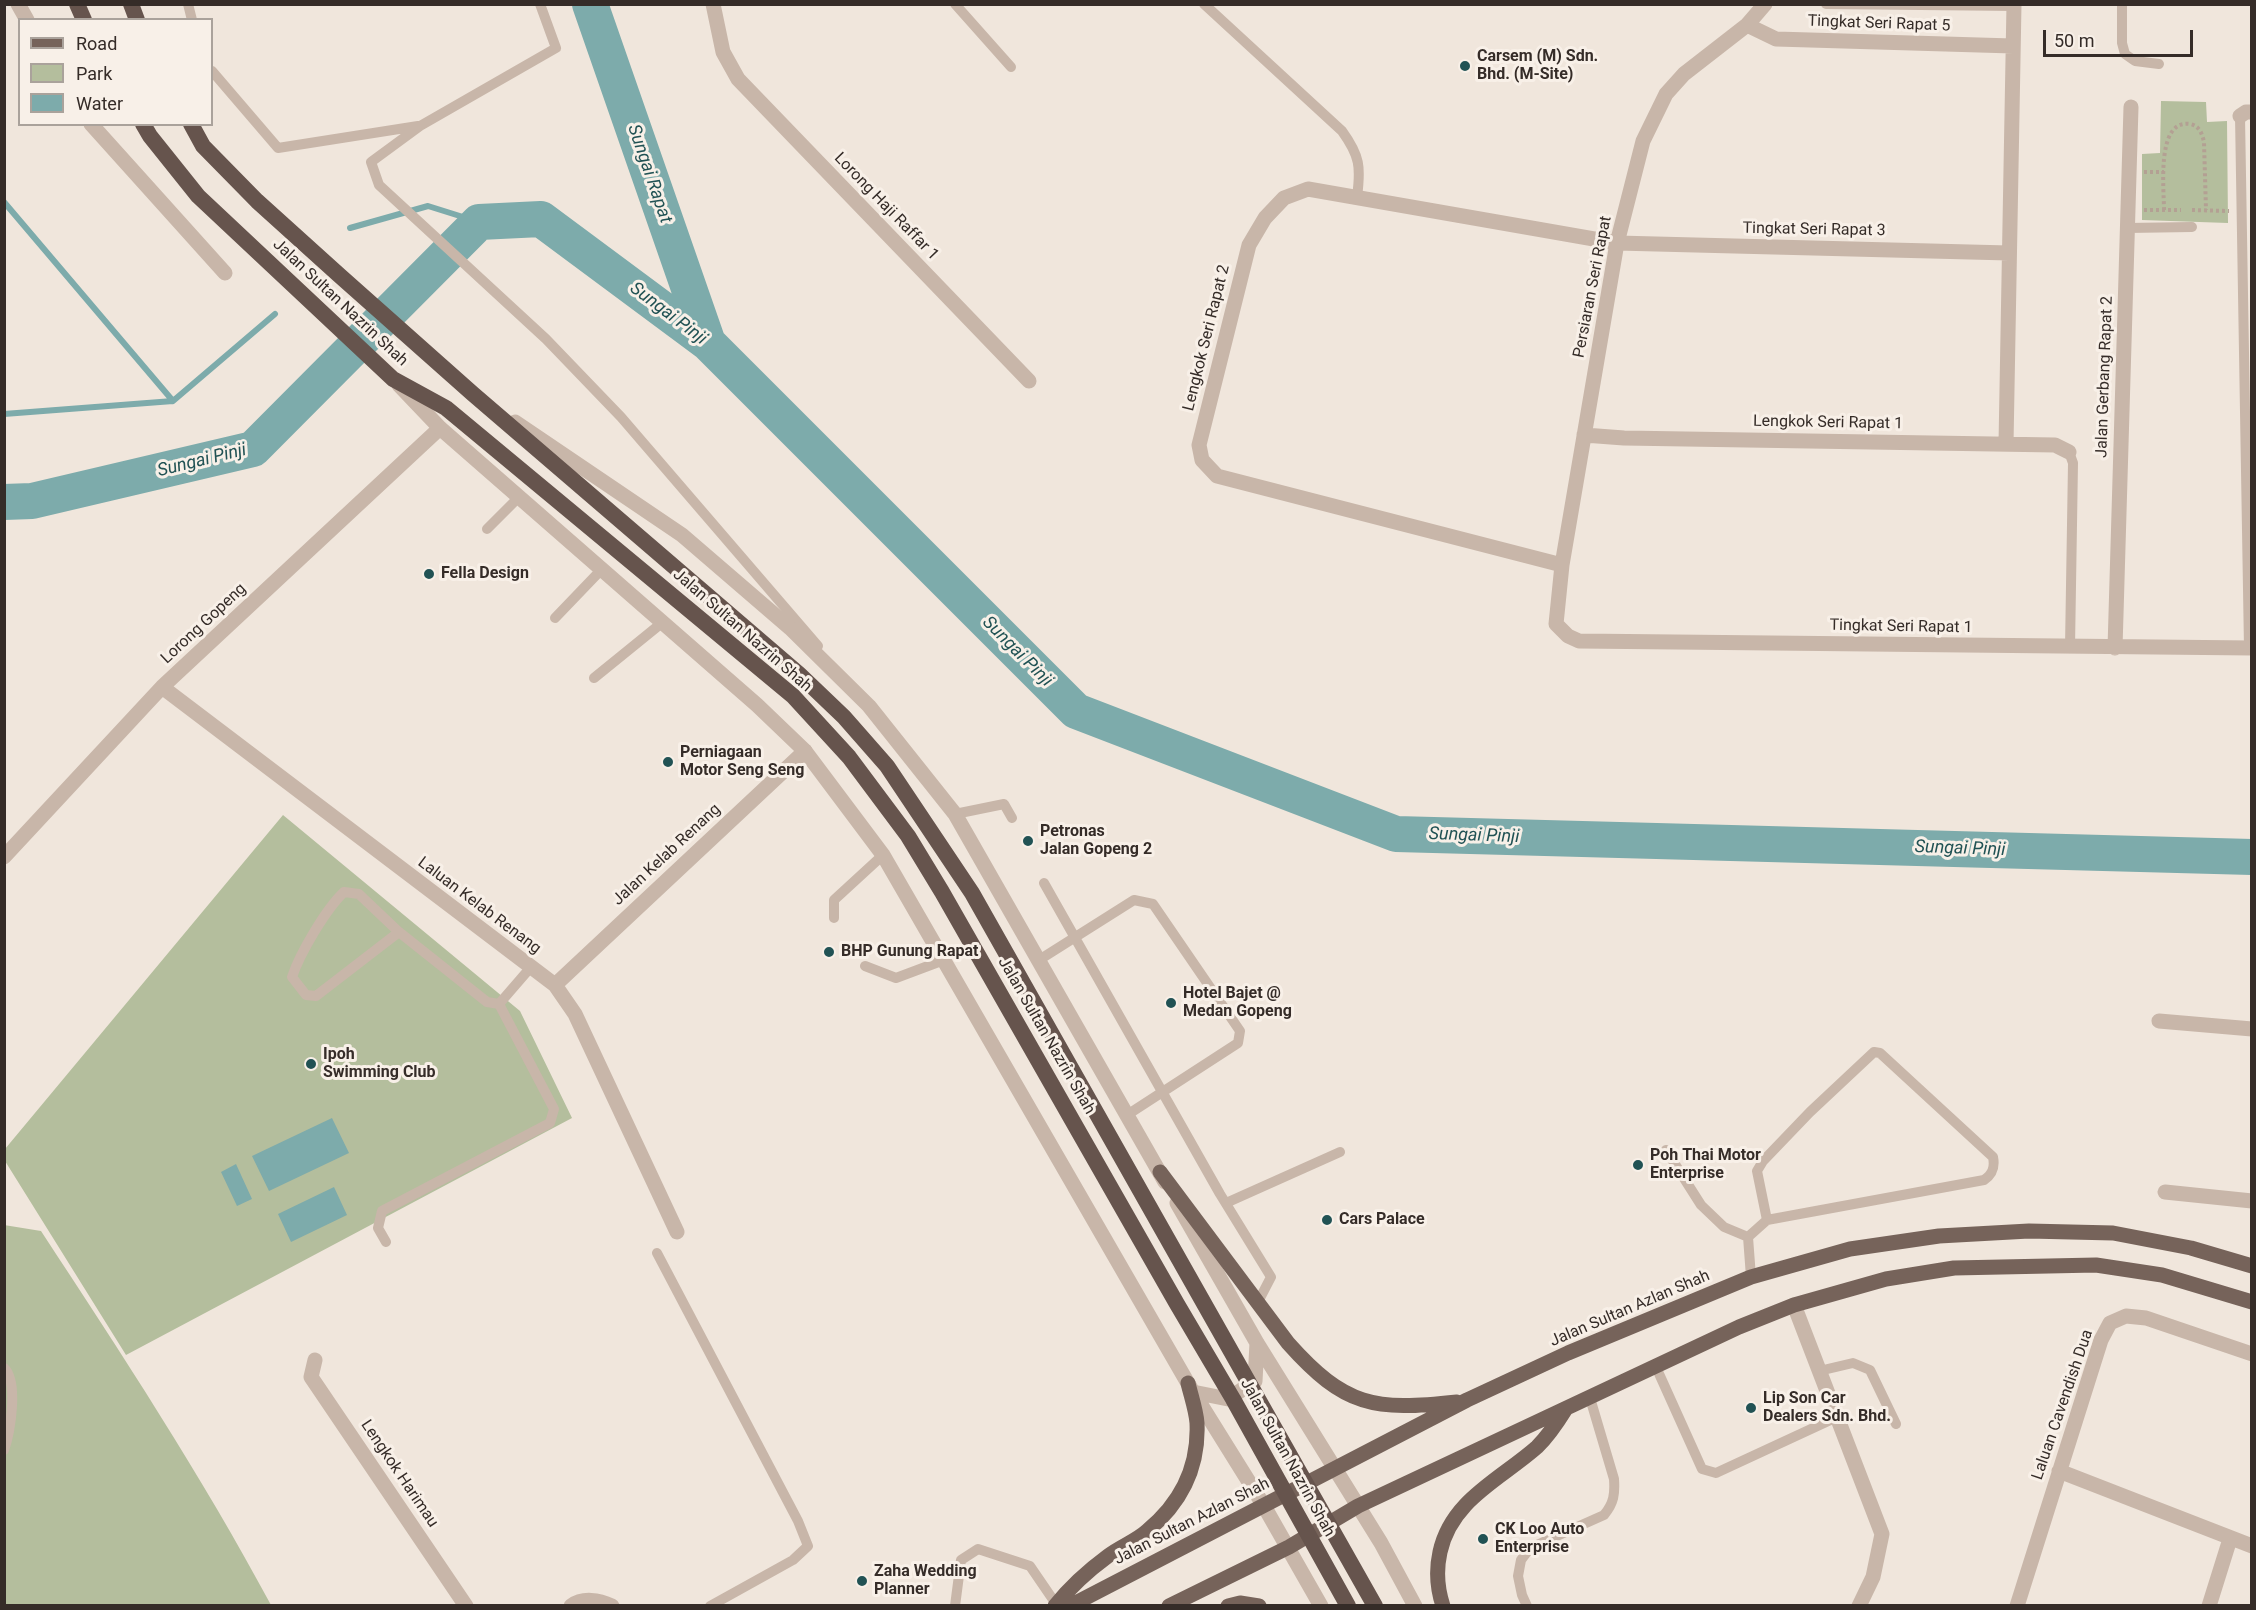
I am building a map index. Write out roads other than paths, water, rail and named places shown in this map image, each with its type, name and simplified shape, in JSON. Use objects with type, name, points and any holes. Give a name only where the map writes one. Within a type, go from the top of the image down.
[{"type":"highway","points":[[76,4],[83,18]]},
{"type":"highway","name":"Jalan Sultan Nazrin Shah","points":[[144,126],[198,196],[393,379],[446,408],[793,696],[849,757],[908,836],[942,892],[1176,1304],[1233,1399],[1348,1605]]},
{"type":"highway","name":"Jalan Sultan Nazrin Shah","points":[[192,126],[203,146],[257,201],[473,394],[799,674],[844,717],[887,766],[972,893],[1374,1605]]},
{"type":"main road","points":[[1160,1172],[1288,1343],[1327,1383],[1354,1399],[1385,1405],[1420,1406],[1467,1400]]},
{"type":"main road","name":"Jalan Sultan Azlan Shah","points":[[1060,1605],[1264,1506],[1467,1400],[1568,1353],[1751,1277],[1850,1249],[1939,1236],[2029,1231],[2113,1233],[2191,1248],[2252,1266]]},
{"type":"main road","points":[[1169,1605],[1288,1547],[1358,1506],[1739,1327],[1794,1305],[1886,1279],[1943,1269],[2039,1264],[2096,1265],[2162,1275],[2252,1302]]},
{"type":"main road","points":[[1060,1605],[1068,1590],[1109,1555],[1146,1532],[1171,1509],[1188,1483],[1196,1454],[1197,1422],[1190,1388]]},
{"type":"main road","points":[[1443,1605],[1439,1594],[1437,1565],[1443,1538],[1458,1512],[1478,1492],[1537,1447],[1553,1429],[1565,1410]]},
{"type":"main road","points":[[1228,1605],[1240,1603],[1259,1605]]},
{"type":"street","points":[[18,4],[26,18]]},
{"type":"street","name":"Lorong Haji Raffar 1","points":[[713,4],[723,52],[738,79],[1029,381]]},
{"type":"street","name":"Persiaran Seri Rapat","points":[[1556,624],[1562,565],[1617,243],[1643,141],[1666,94],[1684,74],[1747,25],[1765,4]]},
{"type":"street","points":[[2006,444],[2014,5]]},
{"type":"street","name":"Tingkat Seri Rapat 5","points":[[1747,25],[1776,39],[2013,46]]},
{"type":"street","name":"Jalan Gerbang Rapat 2","points":[[2115,648],[2131,107]]},
{"type":"street","points":[[93,126],[225,273]]},
{"type":"street","name":"Lengkok Seri Rapat 2","points":[[1562,565],[1217,476],[1202,460],[1199,446],[1249,245],[1265,218],[1284,198],[1308,189],[1617,243]]},
{"type":"street","name":"Tingkat Seri Rapat 3","points":[[1617,243],[2009,253]]},
{"type":"street","points":[[393,379],[440,428],[757,705],[805,751],[883,855],[1190,1388],[1264,1506],[1321,1605]]},
{"type":"street","points":[[473,394],[682,535],[790,628],[868,706],[955,814],[1257,1343],[1381,1543],[1415,1605]]},
{"type":"street","name":"Lorong Gopeng","points":[[4,857],[162,687],[440,428]]},
{"type":"street","name":"Lengkok Seri Rapat 1","points":[[1584,435],[1624,438],[2055,445],[2069,452]]},
{"type":"street","name":"Tingkat Seri Rapat 1","points":[[1556,624],[1568,636],[1579,641],[2250,648]]},
{"type":"street","name":"Laluan Kelab Renang","points":[[162,687],[555,985],[575,1014],[677,1233]]},
{"type":"street","name":"Jalan Kelab Renang","points":[[555,985],[805,751]]},
{"type":"street","points":[[2159,1021],[2252,1029]]},
{"type":"street","points":[[2165,1191],[2252,1201]]},
{"type":"street","points":[[1794,1305],[1882,1534],[1873,1577],[1859,1605]]},
{"type":"street","name":"Laluan Cavendish Dua","points":[[2017,1605],[2101,1340],[2110,1323],[2126,1316],[2146,1318],[2252,1354]]},
{"type":"street","points":[[1190,1388],[1228,1399],[1255,1381],[1257,1343]]},
{"type":"street","name":"Lengkok Harimau","points":[[315,1359],[311,1377],[466,1605]]},
{"type":"street","points":[[2059,1472],[2252,1546]]},
{"type":"street","points":[[2209,1605],[2230,1539]]},
{"type":"street","points":[[571,1605],[594,1599],[612,1605]]},
{"type":"lane","points":[[540,4],[556,48],[420,126],[371,162],[379,184],[546,339],[621,417],[868,706]]},
{"type":"lane","points":[[955,4],[1011,67]]},
{"type":"lane","points":[[1204,4],[1342,131],[1356,150],[1360,175],[1357,197]]},
{"type":"lane","points":[[1826,4],[2014,5]]},
{"type":"lane","points":[[2122,4],[2122,43],[2125,54],[2135,61],[2159,64]]},
{"type":"lane","points":[[213,72],[278,148],[420,126]]},
{"type":"lane","points":[[2246,114],[2250,648]]},
{"type":"lane","points":[[2127,228],[2192,227]]},
{"type":"lane","points":[[2069,452],[2073,463],[2070,647]]},
{"type":"lane","points":[[487,529],[520,496]]},
{"type":"lane","points":[[555,618],[602,569]]},
{"type":"lane","points":[[594,678],[663,622]]},
{"type":"lane","points":[[955,814],[1004,804],[1012,818]]},
{"type":"lane","points":[[834,918],[834,900],[883,855]]},
{"type":"lane","points":[[1044,883],[1162,1094],[1271,1277],[1258,1302]]},
{"type":"lane","points":[[399,932],[316,996],[306,995],[292,977],[296,964],[335,901],[344,892],[358,894],[399,932],[487,1002],[499,1004]]},
{"type":"lane","points":[[1039,960],[1134,900],[1153,904],[1240,1031],[1238,1043],[1127,1115]]},
{"type":"lane","points":[[865,966],[896,978],[944,960]]},
{"type":"lane","points":[[499,1004],[531,967]]},
{"type":"lane","points":[[386,1242],[378,1228],[382,1211],[550,1123],[554,1109],[499,1004]]},
{"type":"lane","points":[[1748,1237],[1767,1220],[1984,1180],[1993,1168],[1993,1157],[1880,1053],[1874,1052],[1810,1112],[1763,1161],[1757,1171],[1767,1220]]},
{"type":"lane","points":[[1666,1150],[1701,1205],[1724,1227],[1748,1237]]},
{"type":"lane","points":[[1226,1203],[1340,1152]]},
{"type":"lane","points":[[1748,1237],[1751,1277]]},
{"type":"lane","points":[[657,1253],[798,1521],[808,1546],[793,1560],[710,1605]]},
{"type":"lane","points":[[1819,1371],[1853,1363],[1870,1370],[1896,1424]]},
{"type":"lane","points":[[1656,1367],[1702,1469],[1716,1473],[1837,1418]]},
{"type":"lane","points":[[4,1368],[8,1370],[12,1385],[10,1433],[4,1450]]},
{"type":"lane","points":[[1527,1605],[1522,1595],[1518,1576],[1521,1560],[1530,1548],[1604,1515],[1611,1506],[1615,1493],[1614,1479],[1590,1398]]},
{"type":"lane","points":[[955,1605],[961,1560],[978,1549],[1030,1566],[1060,1605]]},
{"type":"water","points":[[332,1118],[349,1153],[269,1191],[252,1156]]},
{"type":"water","points":[[236,1164],[252,1199],[237,1206],[221,1172]]},
{"type":"water","points":[[334,1187],[347,1215],[291,1242],[278,1214]]},
{"type":"waterway","name":"Sungai Rapat","points":[[590,4],[708,343]]},
{"type":"waterway","points":[[4,202],[173,401]]},
{"type":"waterway","points":[[350,228],[428,206],[479,222]]},
{"type":"waterway","name":"Sungai Pinji","points":[[4,502],[32,501],[253,449],[479,222],[541,219],[708,343],[1076,711],[1396,834],[2252,857]]},
{"type":"waterway","points":[[4,414],[173,401],[275,314]]},
{"type":"place","name":"Carsem (M) Sdn. Bhd. (M-Site)","points":[[1465,66]]},
{"type":"place","name":"Fella Design","points":[[429,574]]},
{"type":"place","name":"Perniagaan Motor Seng Seng","points":[[668,762]]},
{"type":"place","name":"Petronas Jalan Gopeng 2","points":[[1028,841]]},
{"type":"place","name":"BHP Gunung Rapat","points":[[829,952]]},
{"type":"place","name":"Hotel Bajet @ Medan Gopeng","points":[[1171,1003]]},
{"type":"place","name":"Ipoh Swimming Club","points":[[311,1064]]},
{"type":"place","name":"Poh Thai Motor Enterprise","points":[[1638,1165]]},
{"type":"place","name":"Cars Palace","points":[[1327,1220]]},
{"type":"place","name":"Lip Son Car Dealers Sdn. Bhd.","points":[[1751,1408]]},
{"type":"place","name":"CK Loo Auto Enterprise","points":[[1483,1539]]},
{"type":"place","name":"Zaha Wedding Planner","points":[[862,1581]]}]
